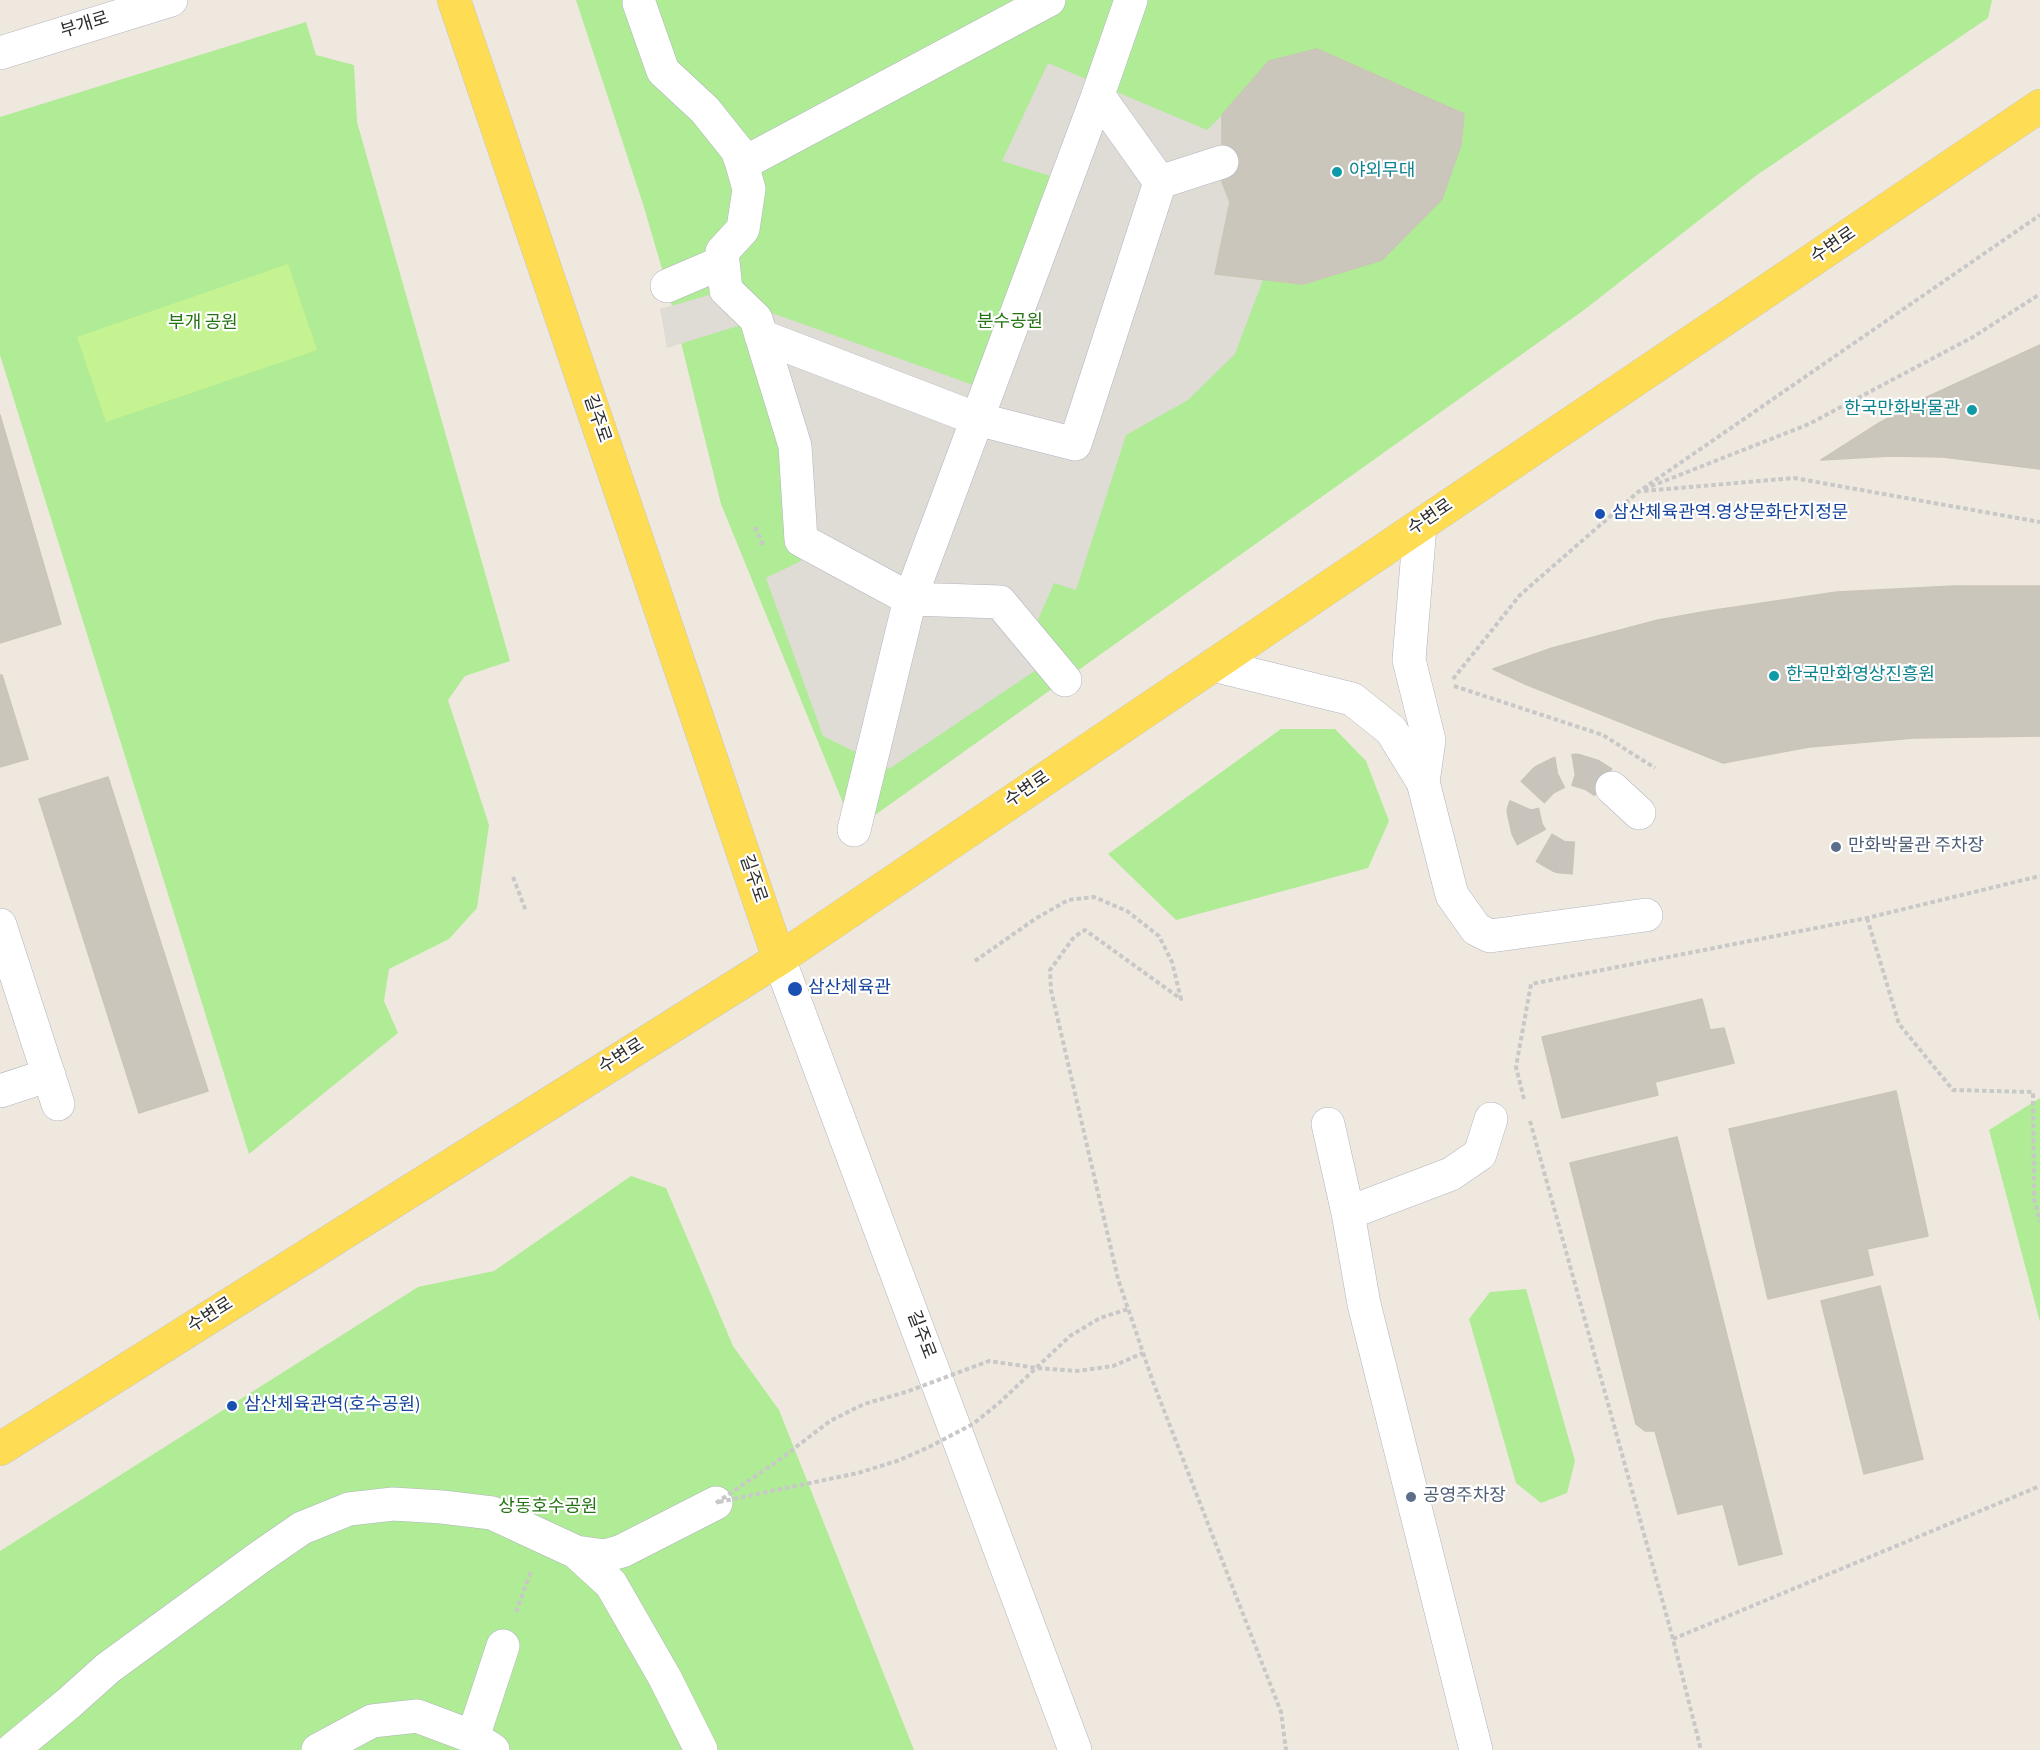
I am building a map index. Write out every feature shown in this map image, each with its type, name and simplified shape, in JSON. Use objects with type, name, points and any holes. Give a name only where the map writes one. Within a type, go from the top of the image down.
[{"type":"main road","name":"길주로","points":[[454,0],[779,959]]},
{"type":"main road","name":"수변로","points":[[0,1449],[779,959],[2040,106]]},
{"type":"street","name":"부개로","points":[[0,53],[171,0]]},
{"type":"street","points":[[985,34],[999,0]]},
{"type":"street","points":[[742,164],[1049,0]]},
{"type":"street","points":[[854,830],[910,599],[1098,95],[1131,0]]},
{"type":"street","points":[[642,1],[663,71],[705,110],[737,150],[742,164],[749,189],[743,229],[722,252],[726,290],[756,319],[795,446],[801,540],[910,599],[1000,602],[1065,680]]},
{"type":"street","points":[[1098,95],[1160,182]]},
{"type":"street","points":[[1160,182],[1222,162]]},
{"type":"street","points":[[761,336],[977,419],[1075,444],[1160,182]]},
{"type":"street","points":[[667,286],[723,262]]},
{"type":"street","points":[[1420,526],[1409,660],[1429,740],[1423,782]]},
{"type":"street","points":[[1213,665],[1352,699],[1391,730],[1423,782],[1452,895],[1476,928],[1490,936],[1646,915]]},
{"type":"street","points":[[1612,788],[1639,813]]},
{"type":"street","points":[[0,925],[53,1090],[0,1092]]},
{"type":"street","name":"길주로","points":[[779,959],[1075,1750]]},
{"type":"street","points":[[1348,1213],[1450,1174],[1480,1154],[1491,1119]]},
{"type":"street","points":[[1328,1124],[1348,1213],[1364,1304],[1476,1750]]},
{"type":"street","points":[[12,1750],[108,1668],[302,1528],[349,1509],[393,1504],[492,1513],[576,1552],[605,1556],[622,1551],[716,1503]]},
{"type":"street","points":[[576,1552],[611,1584],[665,1678],[700,1750]]},
{"type":"street","points":[[318,1750],[372,1721],[417,1716],[483,1744],[503,1646]]},
{"type":"path","points":[[1654,768],[1603,735],[1448,685],[1520,595],[1638,492],[2040,215]]},
{"type":"path","points":[[1638,492],[1809,424],[1972,338],[2040,294]]},
{"type":"path","points":[[1638,492],[1794,478],[2040,522]]},
{"type":"path","points":[[1525,1102],[1516,1067],[1530,984],[1867,918],[2040,876]]},
{"type":"path","points":[[513,877],[526,911]]},
{"type":"path","points":[[975,961],[1035,919],[1068,900],[1094,897],[1127,911],[1160,936],[1172,962],[1181,999],[1085,930],[1074,937],[1050,970],[1051,990],[1118,1279],[1153,1382],[1281,1712],[1286,1750]]},
{"type":"path","points":[[1867,918],[1899,1024],[1953,1090],[2033,1092],[2034,1198],[2040,1222]]},
{"type":"path","points":[[1528,1113],[1701,1750]]},
{"type":"path","points":[[716,1503],[823,1482],[897,1461],[973,1424],[999,1403],[1070,1336],[1100,1318],[1128,1309]]},
{"type":"path","points":[[716,1503],[830,1421],[864,1404],[906,1392],[989,1361],[1077,1371],[1113,1366],[1143,1353]]},
{"type":"path","points":[[1672,1639],[2040,1486]]},
{"type":"path","points":[[503,1646],[544,1537]]},
{"type":"green space","name":"분수공원","points":[[576,0],[1992,0],[1988,18],[1757,175],[1584,310],[854,830],[721,504],[667,286],[643,204]]},
{"type":"green space","name":"부개 공원","points":[[306,22],[316,55],[354,65],[357,122],[510,661],[465,676],[448,700],[489,825],[477,908],[449,939],[389,969],[384,1001],[398,1033],[249,1154],[0,355],[0,117]]},
{"type":"green space","points":[[288,264],[317,350],[106,422],[77,337]]},
{"type":"green space","points":[[1281,729],[1335,729],[1366,761],[1389,821],[1368,868],[1176,920],[1108,854]]},
{"type":"green space","points":[[2040,1098],[2040,1322],[1989,1130]]},
{"type":"green space","name":"상동호수공원","points":[[631,1176],[666,1188],[733,1346],[779,1410],[914,1750],[0,1750],[0,1551],[418,1287],[494,1271]]},
{"type":"green space","points":[[1526,1289],[1575,1461],[1567,1493],[1541,1503],[1516,1483],[1469,1319],[1490,1292]]},
{"type":"shaded area","points":[[1048,63],[1207,130],[1222,115],[1222,182],[1230,202],[1215,274],[1263,280],[1235,354],[1188,400],[1126,435],[1076,590],[1054,583],[1037,622],[1057,656],[889,769],[823,736],[766,578],[801,561],[793,540],[786,466],[744,324],[667,348],[660,309],[716,293],[976,386],[1054,177],[1002,161]]},
{"type":"building","name":"야외무대","points":[[1317,49],[1464,114],[1461,145],[1442,199],[1382,260],[1303,284],[1215,274],[1230,202],[1222,182],[1222,115],[1269,61]]},
{"type":"building","name":"한국만화박물관","points":[[2040,345],[2040,469],[1943,457],[1891,456],[1821,460],[1879,423],[1927,397]]},
{"type":"building","points":[[0,415],[61,624],[0,643]]},
{"type":"building","name":"한국만화영상진흥원","points":[[1954,586],[2040,586],[2040,736],[1914,738],[1809,747],[1723,763],[1493,669],[1552,648],[1658,620],[1837,592]]},
{"type":"building","points":[[0,675],[2,675],[28,759],[0,767]]},
{"type":"building","points":[[108,777],[208,1091],[139,1113],[39,799]]},
{"type":"building","points":[[1702,999],[1710,1030],[1724,1028],[1734,1063],[1655,1082],[1658,1095],[1562,1118],[1542,1037]]},
{"type":"building","points":[[1896,1091],[1928,1236],[1867,1249],[1873,1275],[1768,1299],[1729,1129]]},
{"type":"building","points":[[1677,1137],[1782,1554],[1739,1565],[1723,1504],[1678,1514],[1655,1431],[1645,1431],[1636,1424],[1570,1163]]},
{"type":"building","points":[[1880,1286],[1923,1459],[1864,1474],[1821,1301]]},
{"type":"tunnel","points":[[1574,858],[1560,857],[1534,842],[1527,829],[1523,811],[1530,795],[1544,780],[1558,773],[1576,770],[1592,775],[1612,788]]},
{"type":"place","name":"야외무대","points":[[1337,172]]},
{"type":"place","name":"한국만화박물관","points":[[1972,410]]},
{"type":"place","name":"삼산체육관역.영상문화단지정문","points":[[1600,514]]},
{"type":"place","name":"한국만화영상진흥원","points":[[1774,676]]},
{"type":"place","name":"만화박물관 주차장","points":[[1836,847]]},
{"type":"place","name":"삼산체육관","points":[[795,989]]},
{"type":"place","name":"삼산체육관역(호수공원)","points":[[232,1406]]},
{"type":"place","name":"공영주차장","points":[[1411,1497]]}]
